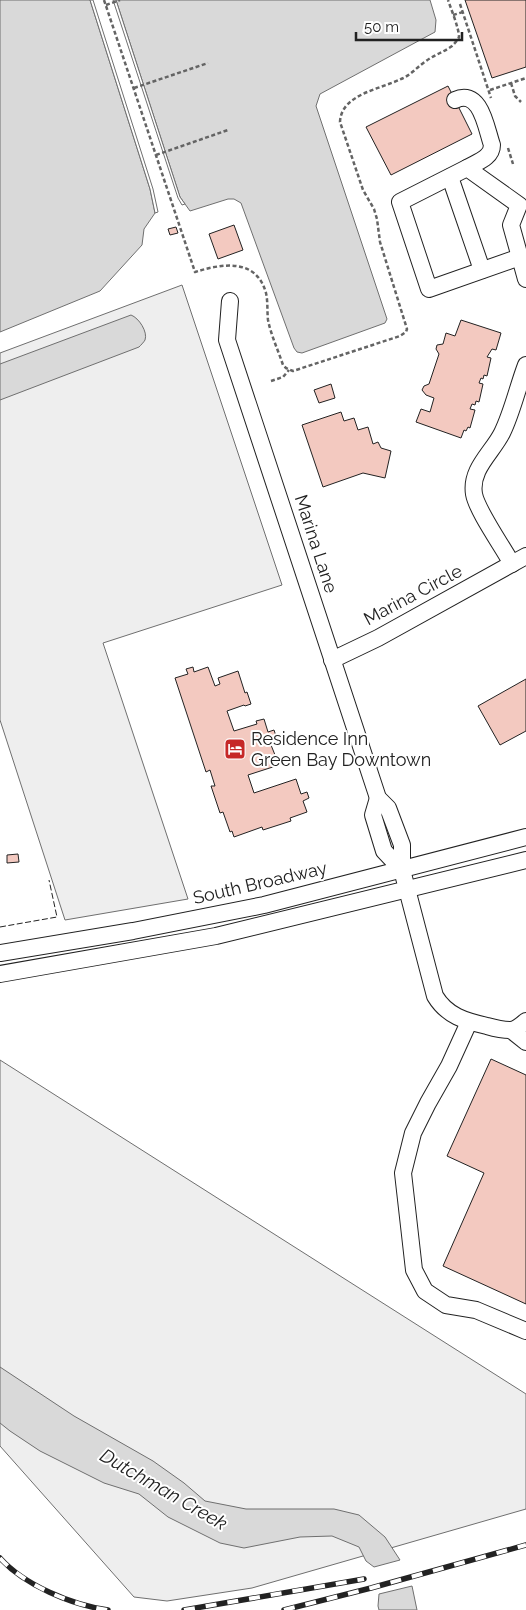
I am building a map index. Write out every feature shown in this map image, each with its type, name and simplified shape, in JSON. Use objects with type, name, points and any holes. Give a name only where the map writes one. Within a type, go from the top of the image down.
[{"type":"street","points":[[455,100],[466,97],[478,104],[492,146],[492,152],[468,168],[400,202],[429,289],[520,257]]},
{"type":"street","points":[[468,168],[519,205],[511,225],[526,279]]},
{"type":"street","points":[[450,177],[482,270]]},
{"type":"street","name":"Marina Lane","points":[[230,301],[226,340],[378,798],[373,815],[384,851],[402,870],[435,996],[446,1010],[455,1016],[469,1022],[511,1030]]},
{"type":"street","name":"Marina Circle","points":[[332,660],[378,638],[519,560],[482,512],[474,494],[474,478],[502,433],[526,365]]},
{"type":"street","name":"South Broadway","points":[[0,953],[133,931],[264,905],[526,837]]},
{"type":"street","points":[[0,974],[216,936],[526,860]]},
{"type":"street","points":[[511,1030],[520,1027],[526,1021]]},
{"type":"street","points":[[469,1022],[449,1066],[413,1133],[403,1173],[414,1270],[425,1291],[446,1305],[476,1310],[526,1331]]},
{"type":"street","points":[[511,1030],[526,1042]]},
{"type":"path","points":[[104,0],[195,272],[233,264],[254,274],[262,283],[266,293],[268,321],[283,365],[289,370],[297,370],[400,336],[408,329],[380,242],[374,209],[363,190],[340,122],[340,116],[345,106],[349,103],[378,86],[400,80],[426,60],[454,45],[459,35],[448,0]]},
{"type":"path","points":[[106,5],[120,0]]},
{"type":"path","points":[[460,4],[492,100]]},
{"type":"path","points":[[453,15],[463,12]]},
{"type":"path","points":[[134,88],[208,63]]},
{"type":"path","points":[[489,90],[526,78]]},
{"type":"path","points":[[510,83],[515,96],[521,102]]},
{"type":"path","points":[[156,155],[228,130]]},
{"type":"path","points":[[507,145],[513,164]]},
{"type":"path","points":[[271,380],[283,377],[289,370]]},
{"type":"shaded area","points":[[182,285],[282,585],[103,643],[188,899],[65,920],[0,720],[0,353]]},
{"type":"shaded area","points":[[0,1060],[526,1394],[526,1509],[252,1588],[167,1601],[134,1597],[0,1446]]},
{"type":"water","points":[[0,0],[90,0],[150,189],[155,213],[144,229],[142,245],[100,291],[0,332]]},
{"type":"water","points":[[116,0],[430,0],[436,20],[435,32],[320,94],[316,106],[387,319],[385,323],[302,353],[297,352],[241,203],[234,199],[228,199],[190,211],[180,197]]},
{"type":"water","points":[[131,315],[140,322],[146,337],[139,347],[0,400],[0,364]]},
{"type":"water","name":"Dutchman Creek","points":[[0,1367],[74,1416],[153,1461],[205,1501],[246,1509],[334,1509],[359,1515],[385,1537],[400,1560],[374,1567],[366,1561],[359,1547],[332,1536],[300,1537],[244,1548],[220,1543],[168,1517],[139,1494],[104,1483],[40,1451],[0,1423]]},
{"type":"water","points":[[412,1586],[417,1610],[379,1610],[379,1594]]},
{"type":"pier","points":[[90,0],[93,0],[153,189],[158,212],[155,213],[150,189]]},
{"type":"pier","points":[[113,0],[116,0],[180,197],[185,204],[182,205],[178,198]]},
{"type":"building","points":[[465,0],[526,0],[526,67],[492,78]]},
{"type":"building","points":[[448,86],[472,134],[391,175],[366,127]]},
{"type":"building","points":[[234,225],[243,250],[218,259],[209,234]]},
{"type":"building","points":[[176,227],[178,233],[170,235],[168,229]]},
{"type":"building","points":[[461,320],[501,333],[496,350],[492,349],[487,357],[491,358],[487,376],[484,375],[479,383],[483,384],[479,402],[476,401],[475,405],[472,404],[470,409],[475,410],[470,428],[468,427],[466,431],[464,430],[461,438],[416,422],[421,409],[430,412],[434,398],[426,395],[422,390],[424,386],[429,384],[439,354],[436,349],[437,345],[443,344],[446,333],[455,336]]},
{"type":"building","points":[[331,384],[335,398],[319,403],[314,390]]},
{"type":"building","points":[[341,412],[344,421],[354,418],[358,430],[368,427],[373,444],[378,442],[381,448],[391,451],[385,478],[363,473],[323,487],[302,425]]},
{"type":"building","name":"Residence Inn Green Bay Downtown","points":[[193,667],[194,672],[208,667],[215,686],[220,684],[218,678],[238,671],[245,693],[247,692],[251,704],[227,711],[234,731],[257,724],[256,721],[264,719],[268,732],[274,730],[278,742],[271,745],[279,765],[248,775],[254,793],[296,779],[301,794],[307,792],[309,798],[303,801],[307,812],[290,818],[291,821],[263,830],[262,827],[234,837],[232,831],[230,832],[223,812],[220,813],[211,786],[215,786],[210,770],[206,772],[175,678],[188,674],[186,669]]},
{"type":"building","points":[[526,679],[526,731],[500,745],[478,706]]},
{"type":"building","points":[[18,854],[19,862],[7,863],[7,855]]},
{"type":"building","points":[[491,1059],[526,1075],[526,1304],[443,1266],[484,1173],[447,1156]]},
{"type":"railway","points":[[284,1610],[526,1545]]},
{"type":"railway","points":[[0,1558],[10,1568],[35,1585],[79,1604],[108,1610]]},
{"type":"railway","points":[[184,1610],[364,1579]]},
{"type":"fence","points":[[0,927],[57,917],[49,880]]},
{"type":"place","name":"Residence Inn Green Bay Downtown","points":[[235,749]]}]
